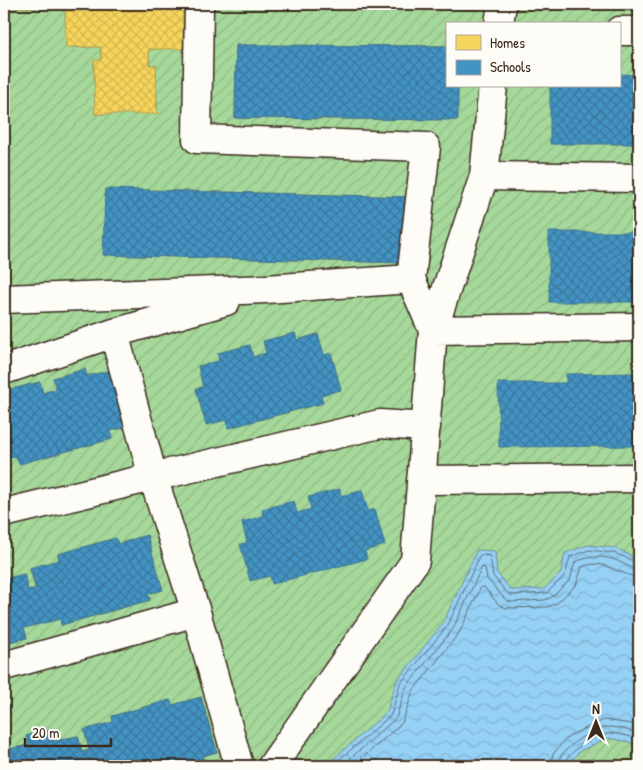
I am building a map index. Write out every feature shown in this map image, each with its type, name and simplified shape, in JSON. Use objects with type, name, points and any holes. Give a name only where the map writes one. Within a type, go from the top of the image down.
[{"type":"street","points":[[198,4],[197,139],[426,147],[411,279],[433,330]]},
{"type":"street","points":[[500,22],[502,4]]},
{"type":"street","points":[[620,31],[639,31]]},
{"type":"street","points":[[272,766],[415,561],[433,330],[484,176],[493,88]]},
{"type":"street","points":[[484,176],[639,178]]},
{"type":"street","points":[[4,299],[266,289],[411,279]]},
{"type":"street","points":[[4,370],[114,333],[266,289]]},
{"type":"street","points":[[433,330],[639,327]]},
{"type":"street","points":[[114,333],[153,477],[196,612],[239,766]]},
{"type":"street","points":[[4,513],[380,424],[426,427]]},
{"type":"street","points":[[421,480],[639,478]]},
{"type":"street","points":[[4,666],[196,612]]},
{"type":"green space","points":[[30,4],[65,4],[66,47],[101,47],[101,60],[94,61],[95,114],[157,113],[156,65],[149,65],[149,49],[183,48],[183,4],[639,4],[639,766],[189,766],[204,762],[202,756],[217,752],[201,697],[172,705],[170,700],[112,716],[113,722],[84,730],[89,750],[82,752],[78,736],[53,741],[50,730],[27,736],[29,745],[4,750],[4,643],[27,638],[24,628],[60,619],[62,625],[150,600],[148,594],[162,590],[147,535],[118,544],[116,538],[58,554],[59,560],[30,568],[35,589],[28,590],[24,574],[4,579],[4,459],[16,456],[19,464],[112,439],[110,431],[131,426],[121,390],[114,392],[108,371],[87,376],[85,369],[53,378],[56,389],[43,393],[39,382],[8,390],[10,397],[4,398],[4,8],[30,7]],"holes":[[[446,22],[620,22],[620,88],[458,88],[457,120],[235,118],[236,45],[446,46]],[[105,189],[411,197],[409,263],[104,255]],[[295,333],[297,340],[318,334],[324,355],[331,354],[341,389],[321,395],[322,403],[229,428],[226,420],[206,425],[196,389],[203,387],[198,366],[219,361],[218,353],[249,345],[253,357],[266,353],[264,341]]]},
{"type":"water","points":[[588,545],[615,548],[639,559],[639,744],[608,738],[580,751],[567,766],[325,766],[387,712],[396,682],[443,623],[477,550],[495,551],[497,573],[511,590],[544,589],[561,573],[565,553]]},
{"type":"building: Homes","points":[[4,4],[30,4],[30,7],[4,8]]},
{"type":"building: Homes","points":[[65,4],[183,4],[183,49],[149,49],[149,65],[156,65],[157,114],[95,114],[94,60],[101,60],[101,47],[66,47]]},
{"type":"building: Schools","points":[[236,45],[446,46],[446,88],[458,88],[458,120],[235,118]]},
{"type":"building: Schools","points":[[620,74],[639,75],[639,144],[550,144],[550,88],[620,88]]},
{"type":"building: Schools","points":[[105,189],[411,197],[409,263],[103,255]]},
{"type":"building: Schools","points":[[549,232],[639,232],[639,302],[549,302]]},
{"type":"building: Schools","points":[[295,333],[297,340],[318,334],[324,355],[331,353],[341,390],[321,395],[323,403],[228,428],[226,420],[206,425],[196,389],[203,387],[198,366],[219,361],[218,353],[250,345],[253,357],[266,353],[263,341]]},
{"type":"building: Schools","points":[[85,369],[87,376],[109,371],[114,392],[122,390],[131,426],[110,431],[112,439],[19,464],[16,456],[4,459],[4,398],[10,397],[8,390],[40,382],[43,393],[56,389],[53,378]]},
{"type":"building: Schools","points":[[639,373],[639,446],[499,447],[498,383],[566,383],[566,374]]},
{"type":"building: Schools","points":[[340,489],[341,496],[362,490],[368,511],[375,509],[385,545],[365,551],[367,559],[272,584],[270,576],[250,581],[240,544],[247,543],[242,522],[263,516],[262,509],[294,501],[297,513],[311,509],[308,497]]},
{"type":"building: Schools","points":[[147,535],[163,590],[148,594],[150,600],[61,625],[60,619],[24,628],[27,638],[4,643],[4,579],[24,574],[28,590],[36,589],[30,568],[59,560],[58,554],[116,538],[118,544]]},
{"type":"building: Schools","points":[[201,697],[217,752],[202,756],[204,762],[189,766],[4,766],[4,750],[29,745],[26,736],[50,730],[53,741],[78,736],[82,752],[90,750],[84,730],[113,722],[112,716],[170,700],[172,705]]}]
